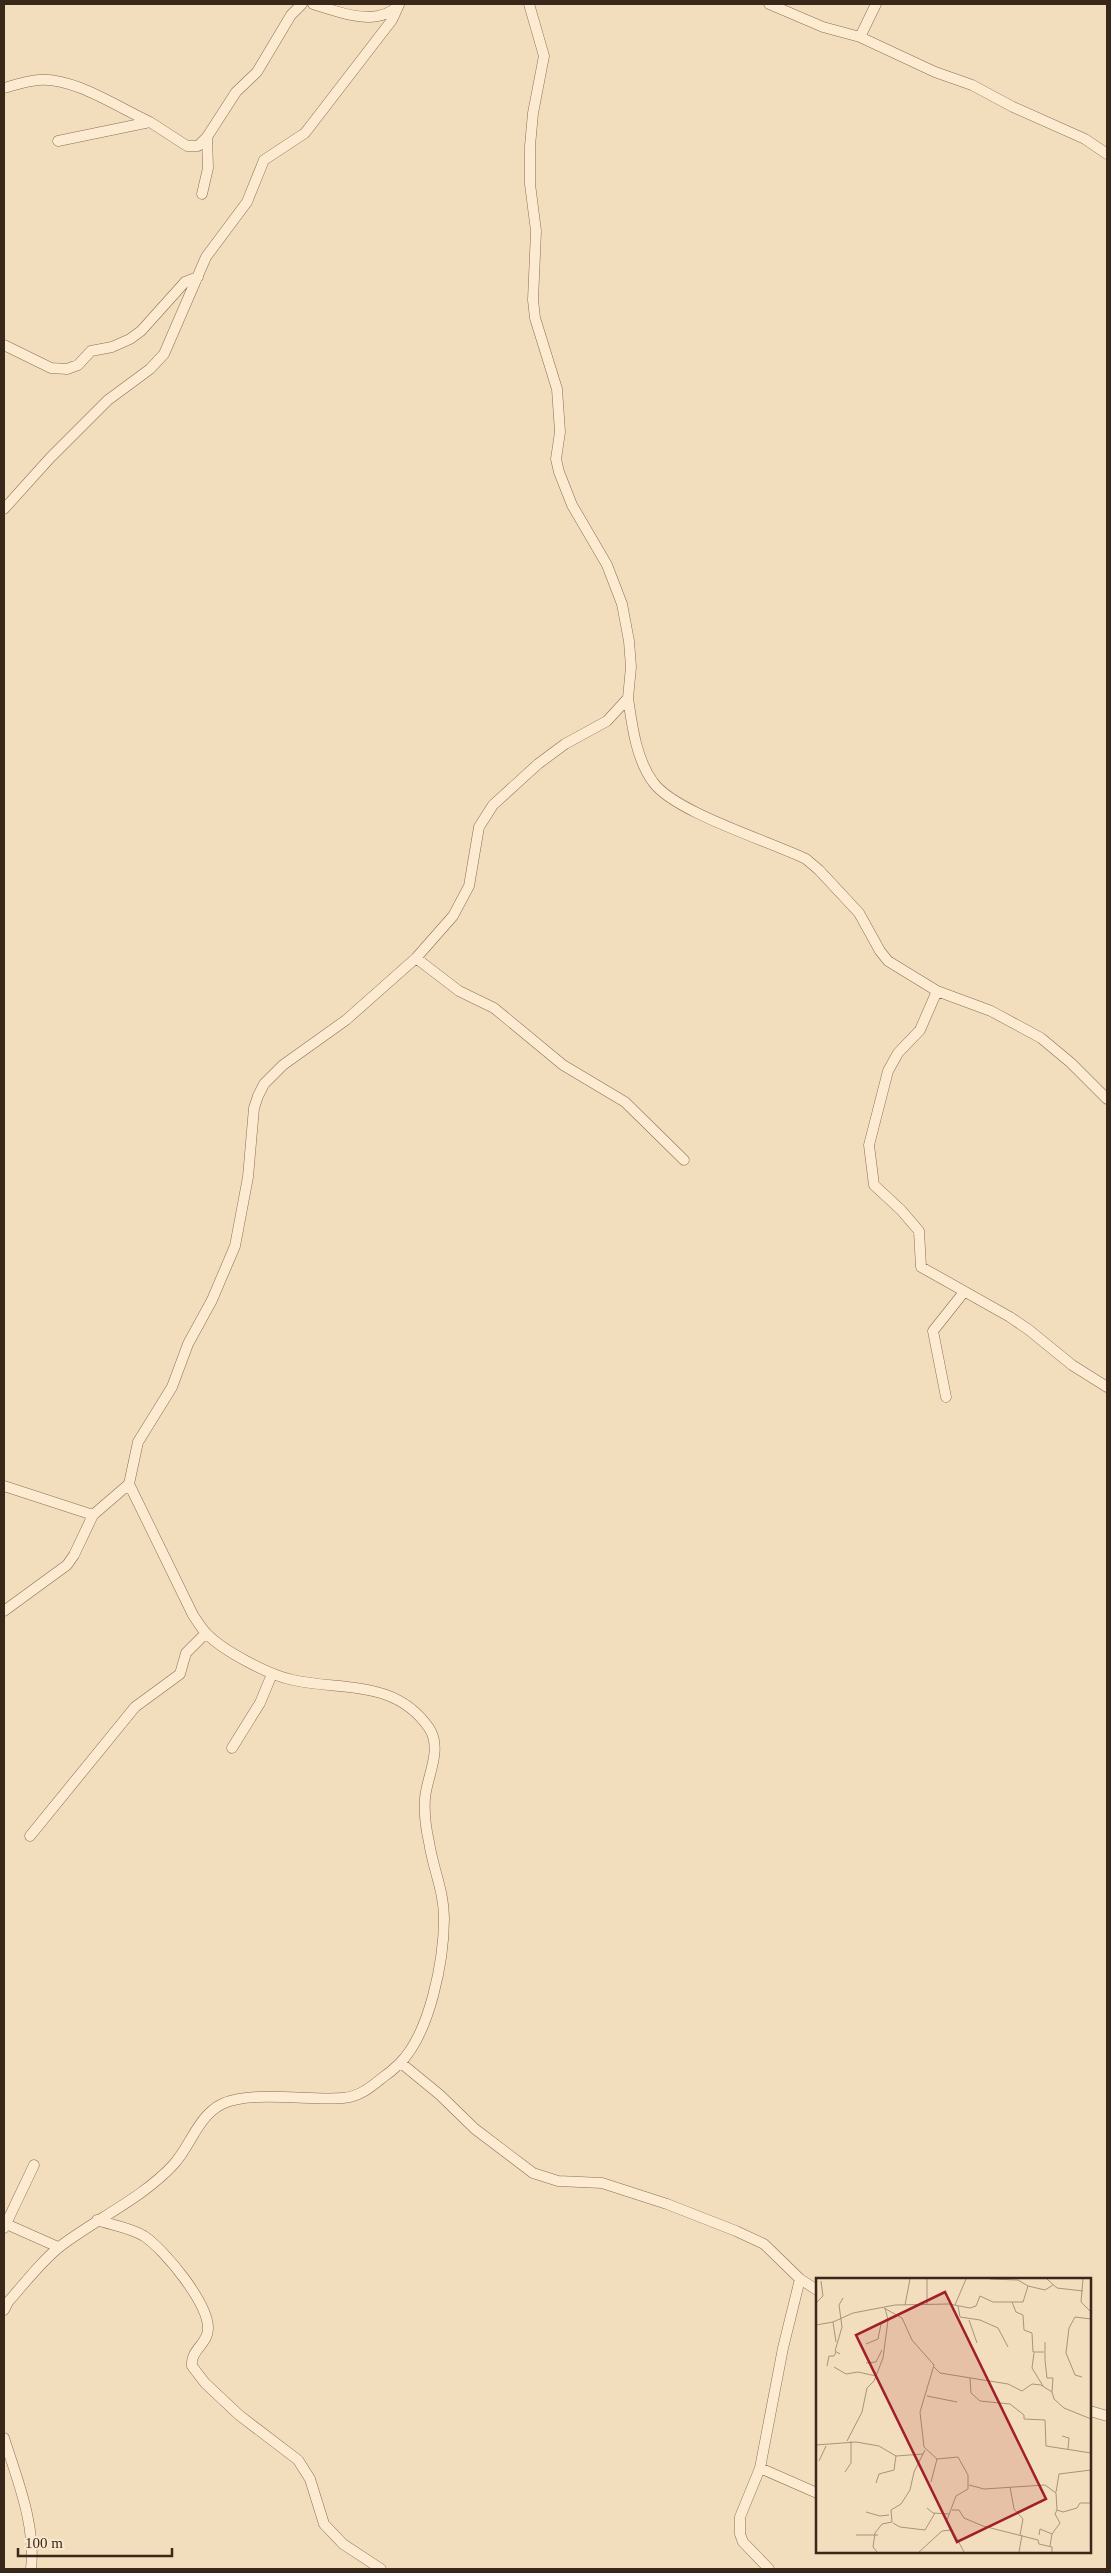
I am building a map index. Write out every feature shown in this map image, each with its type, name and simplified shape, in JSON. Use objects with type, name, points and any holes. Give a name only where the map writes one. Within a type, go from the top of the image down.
[{"type":"street","points":[[4,88],[39,80],[64,83],[91,93],[150,122],[191,147],[198,146],[207,137],[232,96],[257,72],[291,15],[302,4]]},
{"type":"street","points":[[312,4],[350,16],[383,15],[399,5]]},
{"type":"street","points":[[529,4],[544,56],[542,76],[533,114],[530,146],[530,184],[536,231],[533,300],[535,318],[557,389],[560,432],[556,460],[572,505],[606,565],[622,604],[629,641],[631,667],[628,698],[631,721],[642,761],[652,781],[661,792],[706,817],[806,859],[819,870],[859,913],[880,951],[888,961],[937,991],[991,1011],[1041,1038],[1071,1063],[1107,1099]]},
{"type":"street","points":[[769,4],[823,27],[860,38],[935,72],[972,85],[1013,107],[1105,149]]},
{"type":"street","points":[[860,38],[876,4]]},
{"type":"street","points":[[5,505],[108,400],[158,362],[172,338],[206,257],[247,202],[264,160],[305,133],[392,20],[399,5]]},
{"type":"street","points":[[58,141],[150,122]]},
{"type":"street","points":[[202,194],[208,168],[207,137]]},
{"type":"street","points":[[4,345],[51,368],[67,370],[78,365],[91,351],[112,347],[141,331],[185,282],[198,277]]},
{"type":"street","points":[[4,1611],[67,1565],[74,1555],[92,1515],[128,1484],[138,1442],[172,1387],[188,1344],[212,1300],[235,1246],[248,1177],[254,1108],[264,1084],[283,1065],[346,1020],[416,958],[453,916],[464,898],[474,869],[475,842],[479,827],[493,805],[544,759],[565,744],[607,721],[628,698]]},
{"type":"street","points":[[416,958],[459,991],[494,1008],[563,1065],[625,1102],[684,1160]]},
{"type":"street","points":[[937,991],[920,1030],[898,1053],[888,1071],[871,1128],[869,1152],[874,1185],[901,1210],[919,1231],[921,1240],[919,1264],[1029,1330],[1072,1365],[1107,1387]]},
{"type":"street","points":[[946,1397],[933,1330],[964,1292]]},
{"type":"street","points":[[4,2310],[8,2302],[58,2247],[137,2194],[170,2168],[184,2151],[202,2120],[222,2104],[240,2098],[346,2098],[368,2090],[401,2063],[422,2025],[439,1975],[442,1892],[429,1844],[425,1801],[435,1752],[433,1735],[408,1708],[393,1698],[375,1690],[304,1682],[272,1674],[239,1656],[206,1633],[193,1615],[128,1484]]},
{"type":"street","points":[[4,1486],[92,1515]]},
{"type":"street","points":[[30,1836],[135,1707],[180,1674],[186,1653],[206,1633]]},
{"type":"street","points":[[232,1748],[257,1709],[272,1674]]},
{"type":"street","points":[[401,2063],[440,2095],[475,2129],[532,2173],[558,2181],[602,2183],[667,2204],[759,2242],[800,2279],[816,2289]]},
{"type":"street","points":[[34,2165],[4,2225],[58,2247]]},
{"type":"street","points":[[97,2220],[142,2235],[161,2250],[171,2262],[208,2320],[208,2332],[193,2355],[192,2366],[209,2388],[239,2415],[298,2460],[310,2479],[324,2524],[342,2544],[381,2569]]},
{"type":"street","points":[[769,2569],[765,2563],[748,2549],[740,2534],[741,2512],[760,2468],[783,2348],[800,2279]]},
{"type":"street","points":[[1091,2412],[1107,2416]]},
{"type":"street","points":[[4,2438],[26,2516],[31,2543],[31,2569]]},
{"type":"street","points":[[760,2468],[816,2493]]}]
